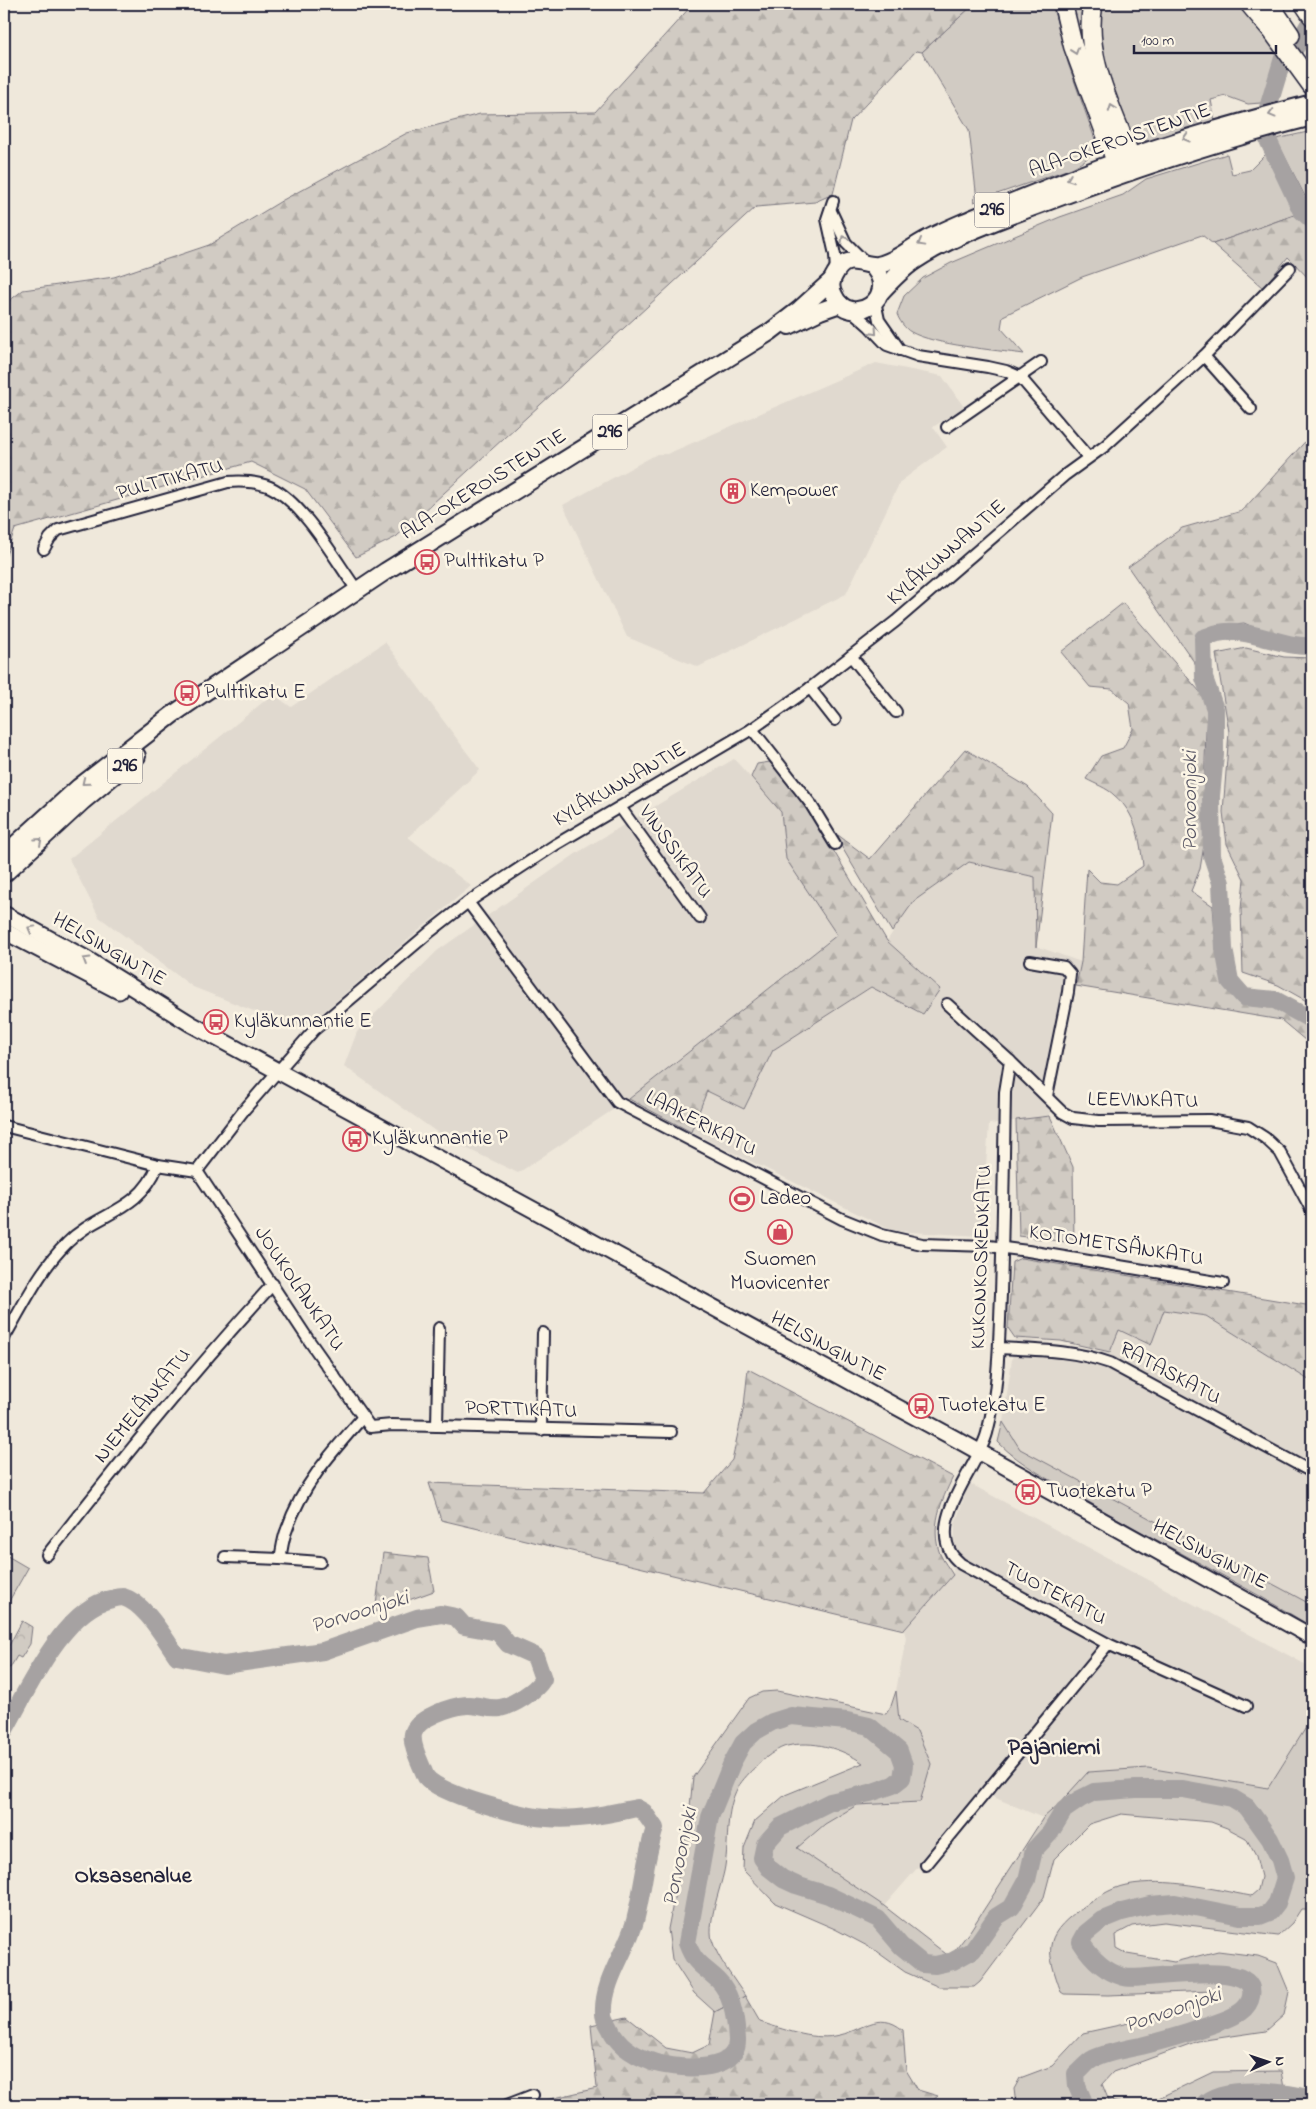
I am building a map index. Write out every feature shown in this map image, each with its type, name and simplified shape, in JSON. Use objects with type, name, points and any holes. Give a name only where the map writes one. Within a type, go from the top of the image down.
[{"type":"highway","points":[[1063,4],[1073,46],[1125,163]]},
{"type":"highway","points":[[1093,4],[1090,28],[1093,50],[1125,163]]},
{"type":"highway","points":[[1250,4],[1276,25],[1312,79]]},
{"type":"highway","points":[[1270,4],[1276,25]]},
{"type":"highway","points":[[1304,4],[1312,16]]},
{"type":"main road","name":"ALA-OKEROISTENTIE","points":[[868,264],[889,261],[933,236],[969,220],[1125,163],[1234,130],[1312,103]]},
{"type":"main road","name":"ALA-OKEROISTENTIE","points":[[1234,130],[1312,116]]},
{"type":"main road","name":"ALA-OKEROISTENTIE","points":[[878,297],[896,276],[915,260],[933,250],[1033,207],[1125,163]]},
{"type":"main road","points":[[848,262],[868,264],[879,275],[881,281],[878,297],[861,310],[846,307],[832,290],[834,276],[848,262]]},
{"type":"main road","name":"ALA-OKEROISTENTIE","points":[[4,855],[79,787],[172,715],[357,590],[770,332],[800,309],[834,276]]},
{"type":"main road","name":"ALA-OKEROISTENTIE","points":[[770,332],[846,307]]},
{"type":"main road","name":"ALA-OKEROISTENTIE","points":[[4,874],[104,783],[251,663]]},
{"type":"main road","name":"HELSINGINTIE","points":[[4,914],[85,958],[191,1024],[979,1452],[1312,1636]]},
{"type":"main road","name":"HELSINGINTIE","points":[[4,931],[159,1011],[191,1024]]},
{"type":"street","points":[[834,276],[836,264],[827,219],[832,206],[846,243],[868,264]]},
{"type":"street","name":"KYLÄKUNNANTIE","points":[[197,1171],[244,1110],[314,1030],[431,931],[468,902],[554,845],[752,729],[852,656],[934,590],[1088,457],[1105,446],[1204,356],[1290,268]]},
{"type":"street","points":[[878,297],[879,320],[900,350]]},
{"type":"street","points":[[846,307],[869,326],[887,345],[918,356],[1006,371],[1020,378],[1088,457]]},
{"type":"street","points":[[1204,356],[1251,409]]},
{"type":"street","points":[[947,427],[1042,362]]},
{"type":"street","name":"PULTTIKATU","points":[[44,549],[50,538],[58,530],[228,482],[250,481],[271,488],[292,504],[320,538],[357,590]]},
{"type":"street","points":[[852,656],[896,712]]},
{"type":"street","points":[[810,688],[835,720]]},
{"type":"street","points":[[752,729],[810,803],[835,844]]},
{"type":"street","name":"VINSSIKATU","points":[[620,807],[700,918]]},
{"type":"street","name":"LAAKERIKATU","points":[[468,902],[617,1102],[842,1219],[882,1235],[922,1244],[1002,1247]]},
{"type":"street","points":[[1030,961],[1064,968],[1070,974],[1047,1096]]},
{"type":"street","name":"LEEVINKATU","points":[[947,1004],[1010,1061],[1062,1112],[1084,1121],[1209,1120],[1248,1127],[1265,1138],[1280,1152],[1312,1209]]},
{"type":"street","name":"KUKONKOSKENKATU","points":[[979,1452],[986,1436],[992,1409],[998,1348],[1005,1092],[1010,1061]]},
{"type":"street","points":[[4,1126],[158,1165],[197,1171]]},
{"type":"street","points":[[4,1338],[51,1260],[76,1235],[130,1203],[154,1174],[158,1165]]},
{"type":"street","name":"JOUKOLANKATU","points":[[197,1171],[370,1428]]},
{"type":"street","name":"KOTOMETSÄNKATU","points":[[1002,1247],[1223,1283]]},
{"type":"street","name":"NIEMELÄNKATU","points":[[47,1556],[147,1427],[273,1284]]},
{"type":"street","points":[[436,1426],[439,1328]]},
{"type":"street","points":[[541,1430],[543,1333]]},
{"type":"street","name":"RATASKATU","points":[[998,1348],[1087,1354],[1110,1362],[1312,1472]]},
{"type":"street","points":[[280,1559],[286,1530],[299,1500],[324,1461],[362,1418]]},
{"type":"street","name":"PORTTIKATU","points":[[370,1428],[392,1425],[671,1432]]},
{"type":"street","name":"TUOTEKATU","points":[[979,1452],[950,1510],[946,1523],[946,1536],[950,1552],[961,1564],[1108,1644],[1246,1706]]},
{"type":"street","points":[[225,1557],[320,1562]]},
{"type":"street","points":[[926,1865],[1108,1644]]},
{"type":"street","points":[[506,2105],[534,2095]]},
{"type":"shaded area","points":[[876,363],[942,376],[964,407],[933,427],[947,447],[900,482],[846,594],[698,667],[627,637],[563,505],[657,454],[667,454]]},
{"type":"shaded area","points":[[385,642],[480,770],[408,837],[471,886],[302,1030],[193,987],[99,917],[69,859],[273,694],[291,707]]},
{"type":"shaded area","points":[[734,759],[781,812],[786,859],[837,935],[629,1099],[518,1173],[445,1138],[344,1066],[357,1032],[437,951],[577,853]]},
{"type":"shaded area","points":[[969,862],[1035,877],[1036,946],[1081,962],[1050,1116],[989,1124],[981,1236],[893,1231],[691,1132],[707,1091],[744,1109],[773,1050],[872,987],[923,1014],[940,989],[887,941],[913,901]]},
{"type":"shaded area","points":[[1164,1310],[1206,1316],[1312,1382],[1312,1605],[1019,1449],[1003,1422],[1015,1338],[1110,1352],[1119,1330]]},
{"type":"shaded area","points":[[969,1483],[1312,1668],[1312,1718],[1268,1788],[1148,1768],[1059,1804],[1043,1818],[979,1791],[926,1858],[884,1906],[797,1848],[825,1824],[857,1805],[920,1802],[917,1731],[899,1720],[896,1691],[906,1638],[904,1630],[953,1575],[955,1524]]},
{"type":"green space","points":[[693,4],[974,4],[922,52],[916,51],[851,120],[833,194],[815,202],[756,207],[396,537],[356,557],[305,489],[251,462],[15,529],[5,558],[9,599],[4,604],[4,305],[23,290],[114,277],[209,245],[283,200],[407,133],[480,114],[595,112]]},
{"type":"green space","points":[[974,4],[1052,4],[1068,63],[1096,142],[1090,155],[1072,168],[974,202],[976,191],[969,130],[922,52]]},
{"type":"green space","points":[[1070,4],[1087,4],[1112,125],[1074,28]]},
{"type":"green space","points":[[1100,4],[1239,4],[1274,46],[1276,57],[1261,103],[1248,104],[1226,96],[1211,100],[1215,121],[1152,141],[1139,140],[1132,136],[1124,122],[1098,49]]},
{"type":"green space","points":[[1312,131],[1312,210],[1276,139]]},
{"type":"green space","points":[[1227,154],[1232,174],[1250,170],[1266,154],[1297,214],[1213,244],[1202,235],[1082,277],[1003,316],[1001,328],[1024,354],[965,346],[921,337],[904,327],[899,319],[897,314],[904,296],[923,278],[951,263],[1060,217],[1123,195],[1146,179]]},
{"type":"green space","points":[[1297,214],[1312,227],[1312,282],[1288,257],[1263,288],[1213,244]]},
{"type":"green space","points":[[1312,434],[1312,638],[1295,640],[1276,637],[1244,623],[1214,626],[1200,631],[1197,641],[1201,672],[1128,567],[1182,528],[1242,511]]},
{"type":"green space","points":[[1123,603],[1207,700],[1204,845],[1200,869],[1191,891],[1213,906],[1216,949],[1223,984],[1241,1003],[1268,1005],[1312,1027],[1312,1046],[1281,1020],[1076,986],[1081,962],[1087,869],[1100,882],[1117,884],[1143,866],[1136,827],[1127,810],[1111,793],[1086,779],[1101,756],[1123,748],[1133,729],[1129,703],[1112,689],[1090,687],[1061,652]]},
{"type":"green space","points":[[1246,648],[1284,657],[1312,658],[1312,1004],[1278,985],[1243,973],[1241,909],[1244,879],[1227,844],[1223,812],[1229,732],[1216,654]]},
{"type":"green space","points":[[965,749],[1028,787],[1052,813],[1036,947],[1035,877],[969,862],[914,901],[892,932],[840,844],[838,835],[870,859]]},
{"type":"green space","points":[[770,762],[799,798],[829,843],[887,941],[940,989],[923,1014],[871,987],[773,1050],[744,1109],[707,1091],[691,1132],[629,1099],[837,935],[786,859],[781,812],[751,777],[757,764]]},
{"type":"green space","points":[[1050,1116],[1073,1167],[1074,1243],[1019,1236],[1016,1120]]},
{"type":"green space","points":[[1021,1258],[1312,1306],[1312,1382],[1206,1316],[1164,1310],[1151,1345],[1119,1330],[1110,1352],[1061,1341],[1015,1338],[1008,1328],[1012,1262]]},
{"type":"green space","points":[[748,1369],[953,1477],[944,1495],[938,1514],[936,1534],[940,1554],[953,1575],[904,1630],[441,1520],[429,1483],[704,1493],[732,1460],[744,1406]]},
{"type":"green space","points":[[1003,1422],[1020,1449],[1312,1605],[1312,1627],[1255,1593],[1109,1514],[1027,1465],[998,1442]]},
{"type":"green space","points":[[383,1553],[428,1558],[434,1591],[375,1612]]},
{"type":"green space","points":[[4,1554],[28,1568],[4,1610]]},
{"type":"green space","points":[[22,1621],[32,1627],[30,1644],[21,1658],[17,1656],[10,1668],[4,1666],[4,1655]]},
{"type":"green space","points":[[777,1691],[886,1714],[896,1691],[899,1720],[917,1731],[931,1764],[920,1802],[857,1805],[825,1824],[797,1848],[884,1906],[950,1957],[970,1931],[1043,1818],[1059,1804],[1088,1772],[1148,1768],[1268,1788],[1312,1718],[1312,1888],[1310,1909],[1301,1909],[1292,1923],[1278,1936],[1164,1922],[1132,1926],[1115,1935],[1116,1948],[1127,1954],[1174,1962],[1218,1951],[1258,1956],[1277,1963],[1289,1992],[1284,2015],[1266,2031],[1198,2041],[1113,2072],[1102,2084],[1109,2101],[1120,2103],[1117,2105],[1016,2105],[1014,2089],[1020,2078],[1052,2066],[1083,2033],[1197,2008],[1215,2000],[1214,1991],[1108,1995],[1064,1994],[1061,1992],[1051,1956],[1053,1937],[1059,1929],[1067,1920],[1096,1898],[1126,1885],[1158,1882],[1173,1883],[1251,1896],[1258,1890],[1261,1877],[1256,1856],[1246,1838],[1211,1822],[1121,1814],[1089,1824],[1054,1859],[1044,1897],[980,1982],[974,1987],[939,1987],[905,1972],[873,1949],[835,1929],[775,1903],[743,1870],[744,1848],[755,1821],[785,1795],[863,1763],[836,1749],[807,1744],[787,1746],[774,1752],[753,1769],[738,1787],[734,1796],[729,1816],[725,1866],[713,1913],[711,1932],[714,1947],[745,1996],[715,2012],[694,1993],[672,1959],[668,1929],[688,1826],[693,1777],[749,1698],[762,1692]]},
{"type":"green space","points":[[745,1996],[760,2022],[807,2035],[835,2036],[878,2022],[894,2024],[903,2030],[906,2070],[918,2090],[938,2096],[927,2105],[525,2105],[597,2088],[591,2025],[627,2017],[666,2048],[692,2053],[709,2045],[715,2012]]},
{"type":"green space","points":[[1281,2071],[1287,2105],[1144,2105],[1213,2072]]},
{"type":"waterway","name":"Porvoonjoki","points":[[1312,19],[1296,47],[1283,58],[1267,111],[1268,140],[1301,210],[1312,220]]},
{"type":"waterway","name":"Porvoonjoki","points":[[1312,646],[1288,644],[1240,632],[1218,633],[1203,638],[1204,678],[1215,709],[1215,755],[1211,796],[1212,856],[1221,883],[1224,949],[1230,981],[1244,997],[1275,1000],[1312,1020]]},
{"type":"waterway","name":"Porvoonjoki","points":[[4,1731],[36,1674],[63,1634],[78,1617],[95,1605],[112,1599],[123,1597],[139,1606],[177,1656],[224,1665],[323,1651],[417,1618],[441,1614],[456,1617],[464,1626],[498,1632],[508,1644],[535,1656],[543,1679],[530,1693],[506,1706],[500,1708],[471,1705],[460,1706],[444,1710],[427,1718],[416,1728],[413,1734],[413,1743],[425,1775],[434,1784],[464,1798],[536,1817],[581,1818],[637,1808],[644,1812],[655,1828],[635,1921],[607,1990],[604,2002],[604,2016],[613,2034],[621,2044],[632,2052],[644,2059],[660,2064],[687,2067],[715,2065],[727,2060],[734,2052],[737,2040],[736,2024],[727,1992],[718,1980],[696,1960],[687,1943],[710,1817],[732,1763],[743,1743],[756,1731],[772,1722],[791,1716],[847,1721],[869,1726],[899,1751],[904,1765],[902,1778],[893,1785],[870,1793],[830,1802],[780,1827],[765,1844],[762,1858],[769,1868],[783,1879],[828,1895],[878,1919],[901,1946],[923,1964],[935,1965],[953,1961],[973,1950],[996,1917],[1012,1907],[1027,1880],[1034,1850],[1050,1833],[1064,1810],[1080,1799],[1094,1792],[1136,1789],[1183,1789],[1232,1798],[1247,1807],[1270,1839],[1280,1860],[1285,1878],[1277,1903],[1270,1912],[1260,1916],[1240,1916],[1175,1903],[1150,1905],[1122,1912],[1102,1920],[1086,1933],[1081,1942],[1099,1964],[1117,1975],[1135,1978],[1199,1973],[1239,1977],[1250,1986],[1250,2000],[1242,2011],[1221,2022],[1091,2060],[1076,2074],[1077,2086],[1085,2105]]},
{"type":"waterway","name":"Porvoonjoki","points":[[1203,2105],[1212,2098],[1239,2092],[1272,2092],[1312,2099]]},
{"type":"place","name":"Kempower","points":[[733,491]]},
{"type":"place","name":"Pulttikatu P","points":[[427,562]]},
{"type":"place","name":"Pulttikatu E","points":[[187,693]]},
{"type":"place","name":"Kyläkunnantie E","points":[[216,1022]]},
{"type":"place","name":"Kyläkunnantie P","points":[[355,1139]]},
{"type":"place","name":"Ladeo","points":[[742,1199]]},
{"type":"place","name":"Suomen Muovicenter","points":[[780,1232]]},
{"type":"place","name":"Tuotekatu E","points":[[921,1406]]},
{"type":"place","name":"Tuotekatu P","points":[[1028,1492]]},
{"type":"district","name":"Pajaniemi","points":[[1054,1748]]},
{"type":"district","name":"Oksasenalue","points":[[133,1877]]}]
